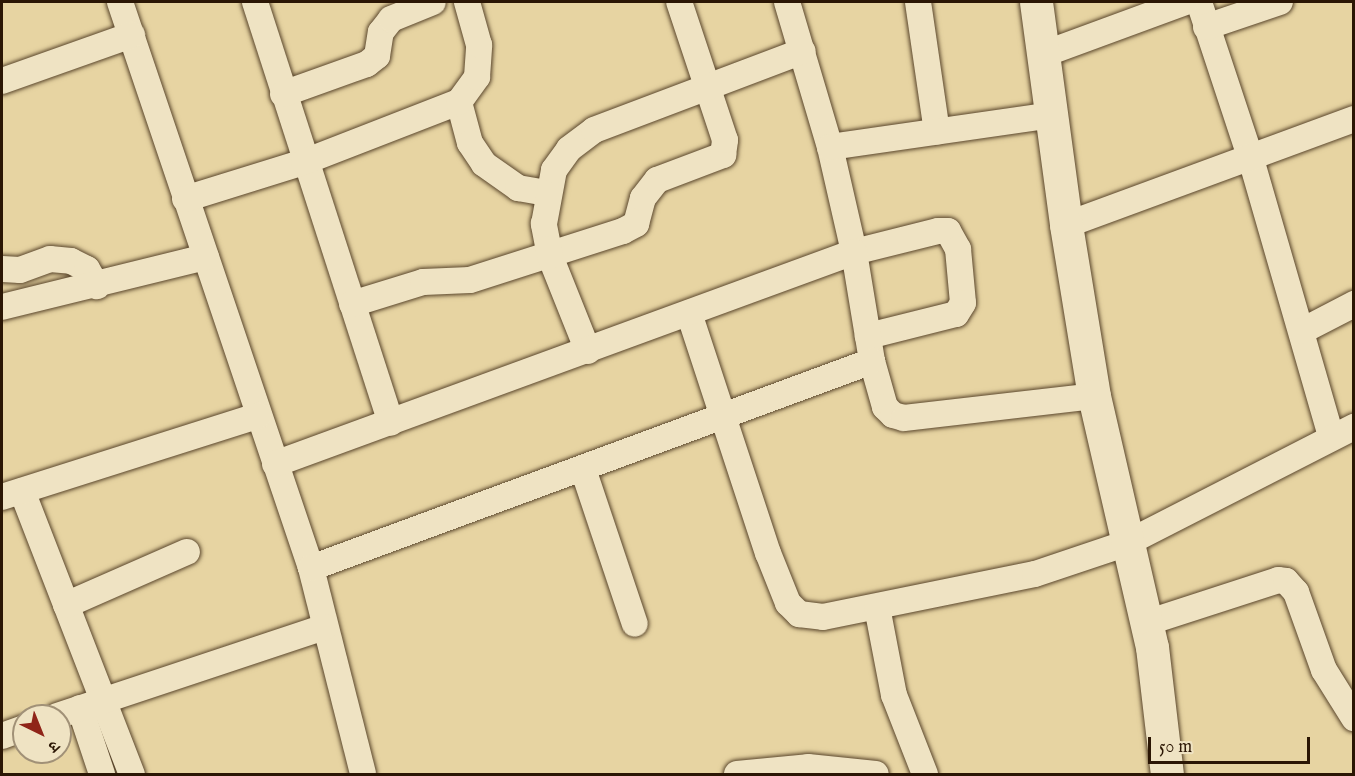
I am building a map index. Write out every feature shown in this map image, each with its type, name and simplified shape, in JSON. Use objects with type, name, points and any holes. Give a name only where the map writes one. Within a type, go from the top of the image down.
[{"type":"street","points":[[120,2],[311,568],[363,774]]},
{"type":"street","points":[[255,2],[304,162],[391,423]]},
{"type":"street","points":[[283,94],[367,64],[377,56],[381,32],[392,19],[433,2]]},
{"type":"street","points":[[185,200],[304,162],[459,102],[477,77],[479,45],[467,2]]},
{"type":"street","points":[[351,304],[423,282],[470,280],[550,256],[636,224],[643,198],[657,180],[723,155],[724,140],[679,2]]},
{"type":"street","points":[[787,2],[830,147],[854,252],[872,362],[885,407],[893,415],[904,418],[1094,396]]},
{"type":"street","points":[[918,2],[937,132]]},
{"type":"street","points":[[1036,2],[1066,225],[1094,396],[1146,622],[1167,774]]},
{"type":"street","points":[[1044,54],[1185,2]]},
{"type":"street","points":[[689,313],[721,416],[788,603],[799,614],[823,617],[1035,574],[1127,543],[1342,431],[1302,331],[1251,159],[1199,2]]},
{"type":"street","points":[[1206,27],[1280,2]]},
{"type":"street","points":[[2,81],[132,35]]},
{"type":"street","points":[[588,351],[550,256],[544,224],[546,193],[554,170],[569,149],[594,130],[803,51]]},
{"type":"street","points":[[459,102],[470,143],[484,164],[518,188],[546,193]]},
{"type":"street","points":[[830,147],[1053,115]]},
{"type":"street","points":[[1066,225],[1251,159],[1353,119]]},
{"type":"street","points":[[275,464],[854,252],[938,231],[948,231],[958,249],[963,303],[956,314],[868,336]]},
{"type":"street","points":[[2,307],[97,286],[206,257]]},
{"type":"street","points":[[2,269],[20,270],[50,259],[71,261],[87,269],[97,286]]},
{"type":"street","points":[[1302,331],[1353,304]]},
{"type":"street","points":[[311,568],[872,362]]},
{"type":"street","points":[[102,774],[80,709],[66,605],[12,494],[258,416]]},
{"type":"street","points":[[583,469],[635,624]]},
{"type":"street","points":[[66,605],[188,552]]},
{"type":"street","points":[[1146,622],[1278,580],[1286,581],[1296,592],[1324,670],[1353,718]]},
{"type":"street","points":[[877,607],[894,695],[925,774]]},
{"type":"street","points":[[80,709],[325,627]]},
{"type":"street","points":[[80,709],[132,774]]},
{"type":"street","points":[[737,774],[809,770],[876,774]]}]
